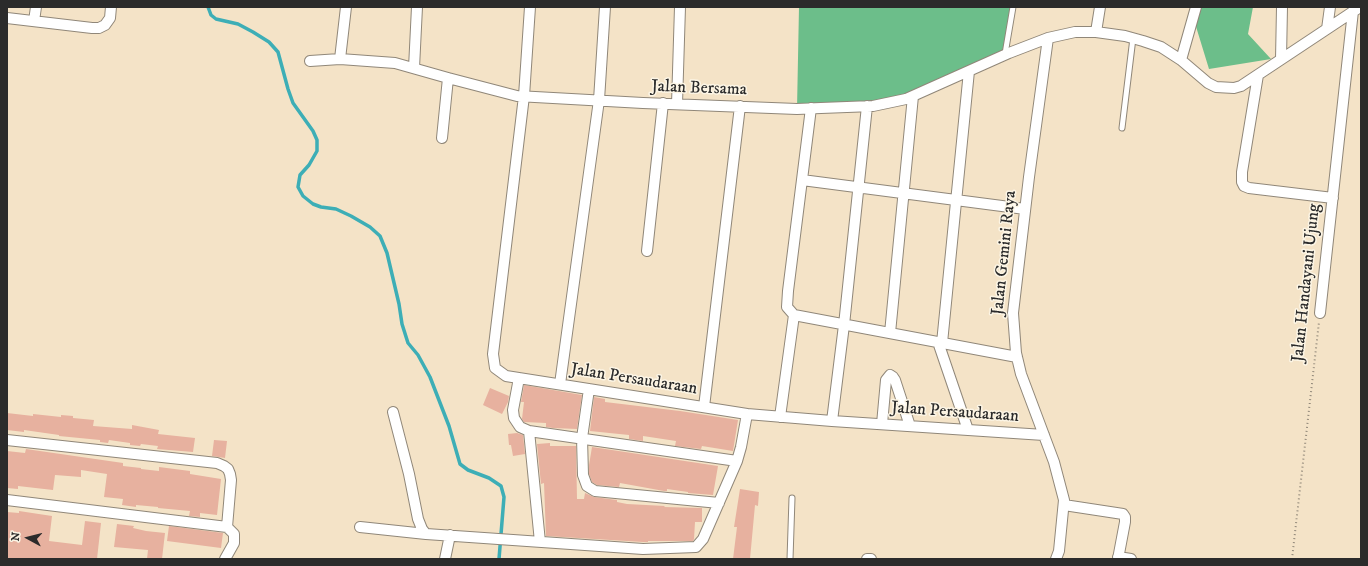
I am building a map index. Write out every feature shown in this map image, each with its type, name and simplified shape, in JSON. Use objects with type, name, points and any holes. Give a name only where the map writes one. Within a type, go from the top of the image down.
[{"type":"street","points":[[34,21],[36,7]]},
{"type":"street","points":[[7,18],[99,28],[105,25],[110,18],[111,7]]},
{"type":"street","points":[[340,58],[346,7]]},
{"type":"street","points":[[414,68],[417,7]]},
{"type":"street","points":[[524,96],[530,7]]},
{"type":"street","points":[[560,384],[599,100],[605,7]]},
{"type":"street","points":[[677,104],[680,7]]},
{"type":"street","points":[[1096,32],[1100,7]]},
{"type":"street","points":[[1181,60],[1196,7]]},
{"type":"street","points":[[1281,59],[1282,7]]},
{"type":"street","points":[[1327,29],[1330,7]]},
{"type":"street","name":"Jalan Bersama","points":[[310,61],[340,58],[395,62],[517,96],[797,109],[867,106],[906,99],[1005,54],[1048,38],[1075,32],[1096,32],[1133,38],[1160,48],[1181,60],[1208,83],[1216,87],[1234,88],[1241,86],[1258,75],[1356,9]]},
{"type":"street","name":"Jalan Handayani Ujung","points":[[1320,313],[1356,9]]},
{"type":"street","name":"Jalan Gemini Raya","points":[[1048,38],[1013,313],[1017,357],[1021,374],[1054,462],[1064,500],[1059,551],[1056,559]]},
{"type":"street","points":[[968,430],[940,343],[969,70]]},
{"type":"street","points":[[1258,75],[1242,172],[1242,182],[1244,186],[1249,188],[1333,198]]},
{"type":"street","points":[[442,138],[448,78]]},
{"type":"street","name":"Jalan Persaudaraan","points":[[524,96],[493,354],[495,368],[506,376],[747,414],[1044,435]]},
{"type":"street","points":[[890,333],[913,96]]},
{"type":"street","points":[[647,251],[663,103]]},
{"type":"street","points":[[704,407],[740,106]]},
{"type":"street","points":[[832,421],[844,325],[867,106]]},
{"type":"street","points":[[811,108],[787,305],[789,310],[794,316],[1017,357]]},
{"type":"street","points":[[802,180],[1025,210]]},
{"type":"street","points":[[780,417],[794,316]]},
{"type":"street","points":[[882,424],[886,380],[890,375],[895,380],[910,426]]},
{"type":"street","points":[[518,378],[513,410],[514,418],[520,427],[528,431],[737,460]]},
{"type":"street","points":[[589,389],[582,438],[583,475],[587,486],[595,491],[719,503]]},
{"type":"street","points":[[393,412],[409,474],[418,519],[426,534]]},
{"type":"street","points":[[360,527],[426,534],[540,542],[642,554],[696,547],[703,539],[737,460],[747,414]]},
{"type":"street","points":[[528,431],[540,542]]},
{"type":"street","points":[[7,440],[217,463],[228,469],[231,480],[227,527]]},
{"type":"street","points":[[7,500],[227,527],[234,534],[234,543],[225,559]]},
{"type":"street","points":[[1064,505],[1123,514],[1125,517],[1125,522],[1118,558],[1131,559]]},
{"type":"street","points":[[444,559],[450,535]]},
{"type":"lane","points":[[1005,54],[1013,7]]},
{"type":"lane","points":[[1122,128],[1133,38]]},
{"type":"lane","points":[[790,559],[792,498]]},
{"type":"path","name":"Jalan Handayani Ujung","points":[[1292,559],[1320,313]]},
{"type":"green space","points":[[799,7],[1013,7],[1005,54],[906,99],[797,109]]},
{"type":"green space","points":[[1190,7],[1253,7],[1248,34],[1271,59],[1209,69]]},
{"type":"building","points":[[524,385],[582,395],[577,429],[553,428],[546,427],[546,423],[524,422],[522,419],[524,402],[521,402]]},
{"type":"building","points":[[490,388],[509,396],[508,402],[502,414],[483,405]]},
{"type":"building","points":[[594,397],[605,399],[605,402],[738,420],[733,451],[702,446],[701,449],[675,446],[676,441],[643,436],[643,441],[629,439],[629,435],[590,431]]},
{"type":"building","points":[[7,413],[33,416],[33,414],[61,417],[61,415],[73,416],[73,418],[94,420],[93,426],[132,429],[132,425],[159,430],[158,434],[195,438],[193,452],[157,449],[158,446],[141,444],[140,446],[130,445],[130,443],[109,440],[108,443],[100,442],[100,440],[59,436],[24,430],[24,432],[7,430]]},
{"type":"building","points":[[517,433],[523,435],[525,454],[513,456],[511,445],[509,445],[508,434]]},
{"type":"building","points":[[214,440],[227,441],[225,458],[212,456]]},
{"type":"building","points":[[550,443],[550,446],[576,446],[577,499],[584,499],[585,493],[594,497],[617,500],[617,502],[627,504],[702,508],[702,522],[695,522],[693,541],[643,542],[546,536],[544,483],[541,484],[537,444]]},
{"type":"building","points":[[592,447],[718,466],[713,495],[688,493],[667,489],[667,491],[664,491],[620,483],[619,487],[597,485],[592,482],[589,474]]},
{"type":"building","points":[[26,449],[123,463],[123,466],[141,469],[159,471],[159,467],[190,471],[190,474],[221,479],[217,515],[200,513],[200,517],[189,516],[190,511],[136,505],[136,507],[122,505],[123,499],[104,497],[107,474],[81,470],[81,477],[55,475],[53,490],[18,486],[18,489],[7,488],[7,451],[25,453]]},
{"type":"building","points":[[740,489],[759,492],[758,506],[755,505],[750,559],[733,559],[737,527],[734,527]]},
{"type":"building","points":[[19,511],[52,516],[49,541],[82,545],[85,521],[101,523],[97,559],[7,559],[7,512],[19,513]]},
{"type":"building","points":[[117,524],[134,526],[133,528],[146,531],[165,533],[162,559],[147,559],[148,550],[114,547]]},
{"type":"building","points":[[169,526],[223,533],[221,548],[167,541]]},
{"type":"waterway","points":[[208,7],[211,15],[216,19],[238,24],[269,42],[278,52],[293,103],[313,131],[317,140],[317,151],[309,165],[300,175],[298,187],[303,196],[313,204],[321,207],[336,209],[351,216],[370,227],[380,236],[387,253],[402,324],[408,343],[418,355],[430,377],[449,426],[460,464],[468,470],[489,478],[501,486],[504,497],[499,559]]}]
